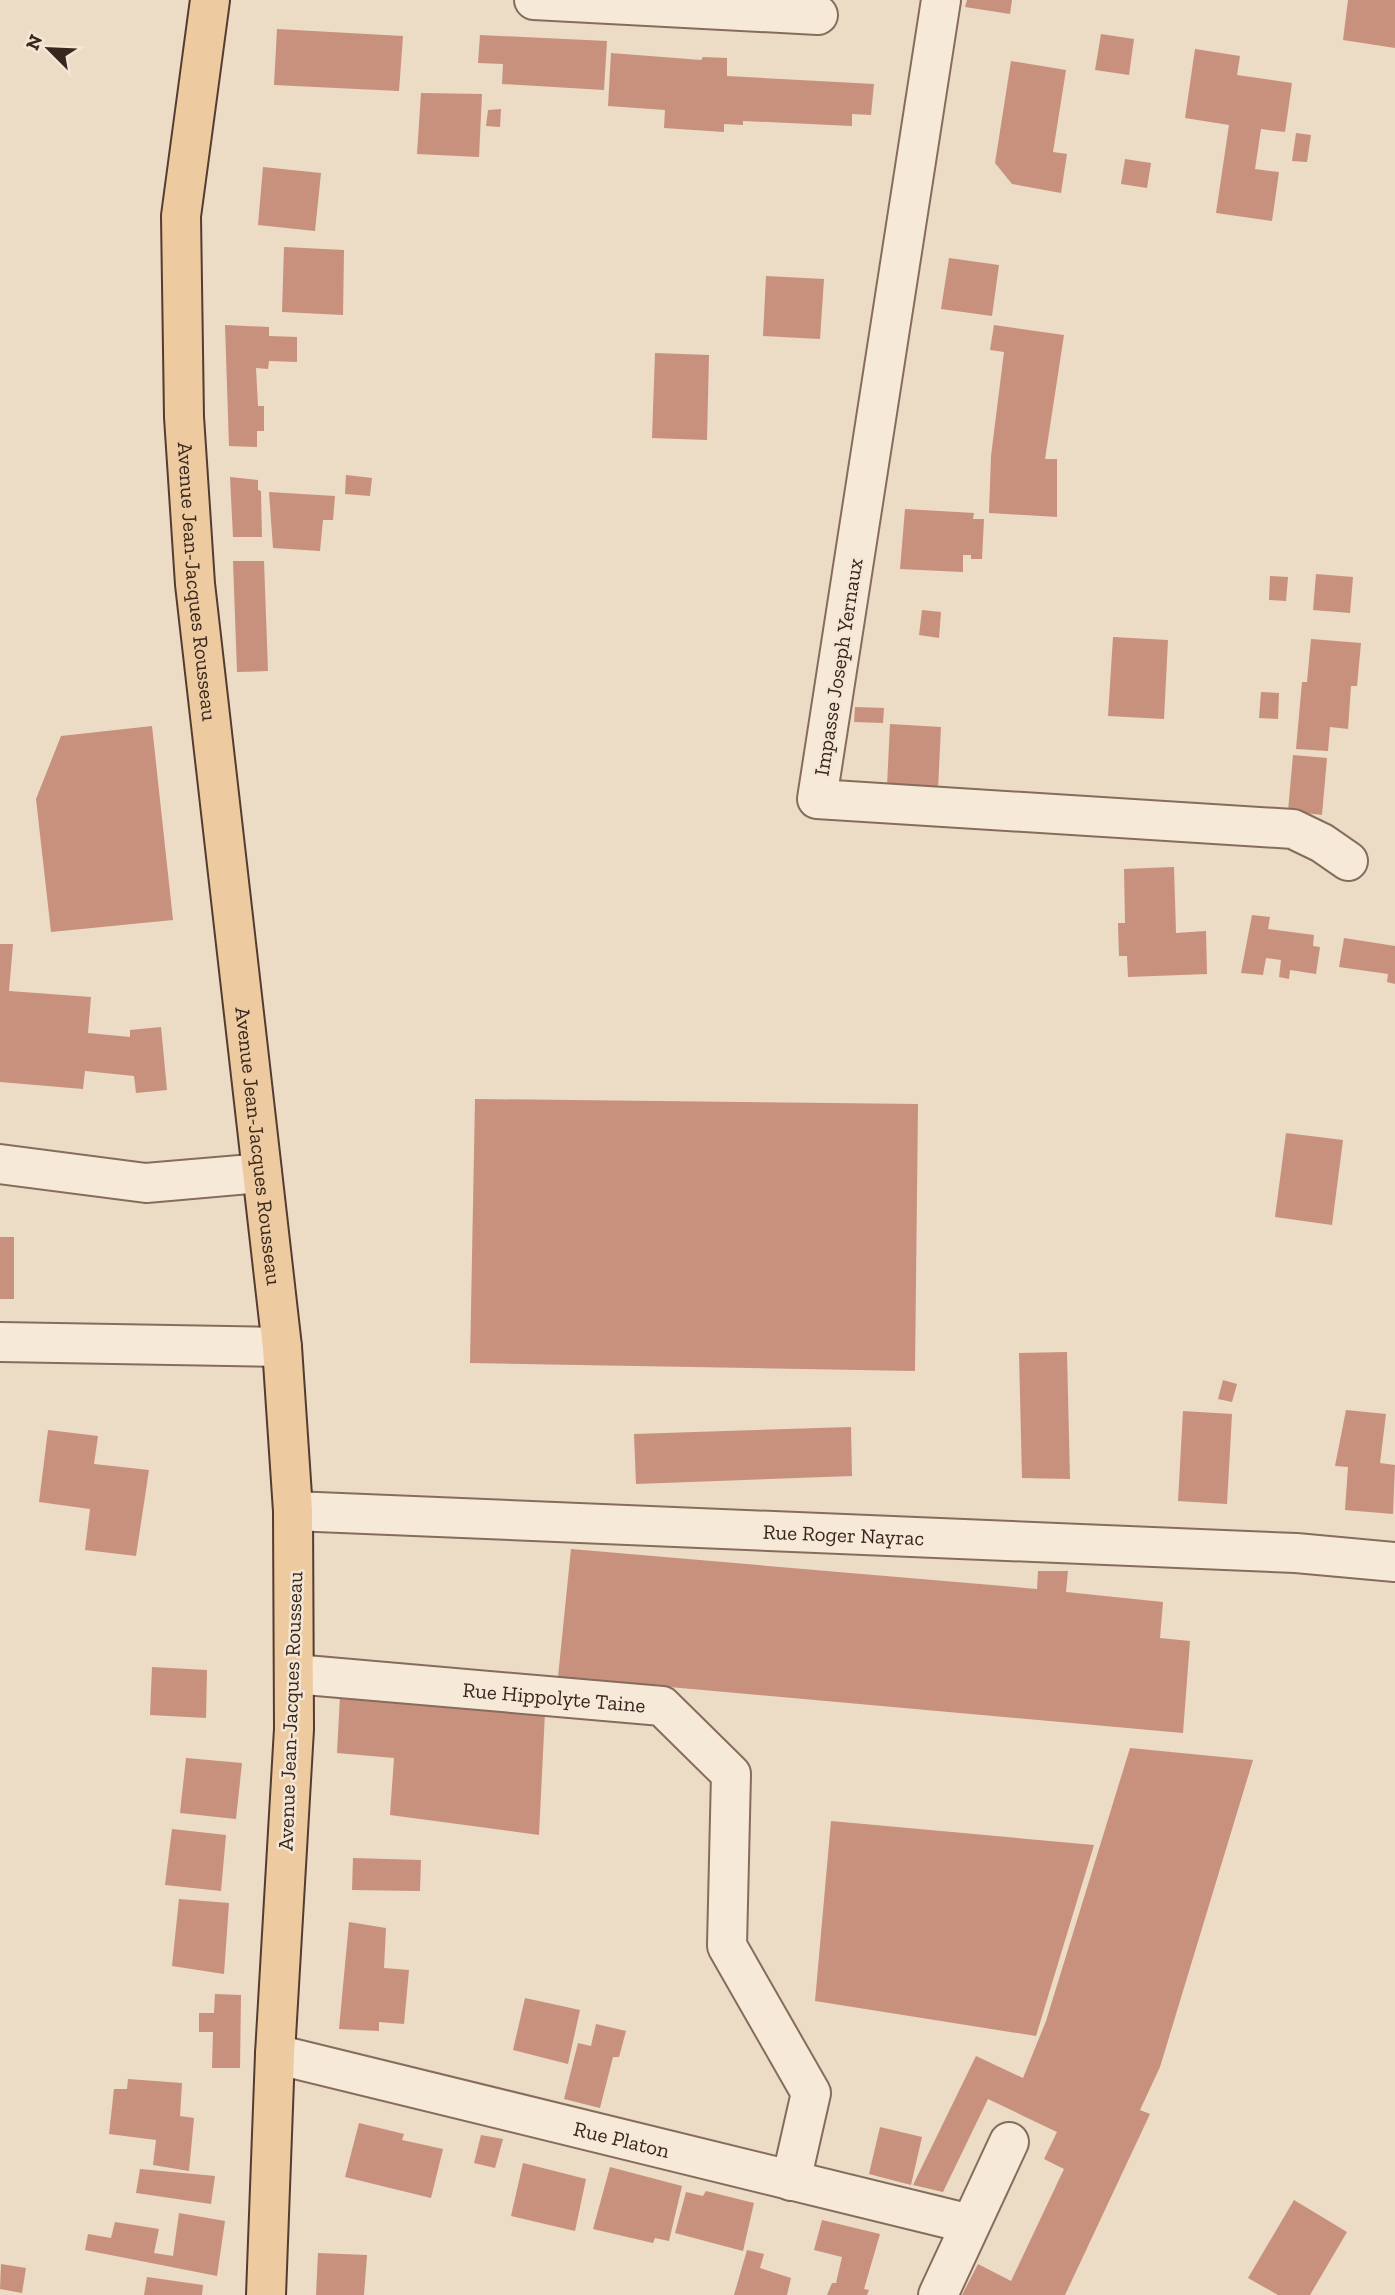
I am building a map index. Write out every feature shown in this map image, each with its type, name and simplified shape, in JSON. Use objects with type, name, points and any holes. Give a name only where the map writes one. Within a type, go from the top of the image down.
[{"type":"main road","name":"Avenue Jean-Jacques Rousseau","points":[[210,0],[181,216],[184,416],[195,584],[282,1347],[293,1511],[295,1674],[275,2054],[266,2295]]},
{"type":"street","points":[[534,0],[818,15]]},
{"type":"street","name":"Impasse Joseph Yernaux","points":[[941,0],[817,799],[1293,829],[1322,842],[1348,861]]},
{"type":"street","points":[[0,1164],[145,1183],[262,1173]]},
{"type":"street","points":[[0,1342],[282,1347]]},
{"type":"street","name":"Rue Roger Nayrac","points":[[293,1511],[1282,1552],[1395,1562]]},
{"type":"street","name":"Rue Hippolyte Taine","points":[[295,1674],[662,1706],[731,1774],[727,1946],[811,2093],[790,2181]]},
{"type":"street","name":"Rue Platon","points":[[275,2054],[970,2224]]},
{"type":"street","points":[[938,2295],[1009,2142]]},
{"type":"building","points":[[967,0],[1012,0],[1010,14],[965,7]]},
{"type":"building","points":[[1348,0],[1395,0],[1395,48],[1343,40]]},
{"type":"building","points":[[277,29],[403,36],[399,91],[274,85]]},
{"type":"building","points":[[1101,34],[1134,39],[1129,75],[1095,70]]},
{"type":"building","points":[[480,35],[607,41],[604,90],[502,84],[503,64],[478,63]]},
{"type":"building","points":[[1195,49],[1240,56],[1237,75],[1292,83],[1285,132],[1261,129],[1255,169],[1279,172],[1272,221],[1216,213],[1229,125],[1185,118]]},
{"type":"building","points":[[611,53],[701,60],[703,57],[727,58],[727,76],[874,84],[871,115],[852,114],[852,126],[743,121],[743,125],[724,124],[724,132],[664,128],[665,110],[608,106]]},
{"type":"building","points":[[1011,61],[1066,70],[1053,152],[1067,154],[1061,193],[1012,184],[995,163]]},
{"type":"building","points":[[421,93],[482,94],[479,157],[417,154]]},
{"type":"building","points":[[501,109],[500,127],[486,126],[488,110]]},
{"type":"building","points":[[1296,133],[1311,135],[1307,162],[1292,161]]},
{"type":"building","points":[[1125,159],[1151,163],[1147,188],[1121,184]]},
{"type":"building","points":[[263,167],[321,173],[315,231],[258,225]]},
{"type":"building","points":[[284,247],[344,250],[343,315],[282,312]]},
{"type":"building","points":[[949,258],[999,265],[992,316],[941,309]]},
{"type":"building","points":[[766,276],[824,279],[820,339],[763,336]]},
{"type":"building","points":[[225,325],[269,327],[269,336],[297,337],[297,362],[269,361],[268,369],[256,368],[258,406],[264,406],[264,431],[257,431],[257,447],[229,446]]},
{"type":"building","points":[[994,325],[1064,335],[1045,459],[1057,459],[1057,517],[989,513],[991,456],[1004,352],[990,350]]},
{"type":"building","points":[[655,353],[709,355],[707,440],[652,438]]},
{"type":"building","points":[[346,475],[372,478],[370,496],[345,494]]},
{"type":"building","points":[[230,477],[258,480],[258,490],[261,491],[262,537],[233,537]]},
{"type":"building","points":[[269,492],[335,496],[333,520],[323,520],[320,551],[273,548]]},
{"type":"building","points":[[905,509],[974,513],[973,519],[984,519],[982,559],[971,559],[971,555],[963,555],[963,572],[900,569]]},
{"type":"building","points":[[233,561],[264,561],[268,671],[237,672]]},
{"type":"building","points":[[1316,574],[1353,577],[1350,613],[1313,610]]},
{"type":"building","points":[[1270,576],[1288,577],[1286,601],[1269,600]]},
{"type":"building","points":[[922,610],[941,612],[939,638],[919,635]]},
{"type":"building","points":[[1113,637],[1168,640],[1164,719],[1108,716]]},
{"type":"building","points":[[1311,639],[1361,643],[1357,686],[1351,686],[1348,729],[1330,727],[1328,751],[1296,749],[1302,682],[1307,682]]},
{"type":"building","points":[[1261,692],[1279,693],[1278,719],[1259,718]]},
{"type":"building","points":[[855,707],[884,708],[883,723],[854,722]]},
{"type":"building","points":[[890,724],[941,727],[938,789],[887,786]]},
{"type":"building","points":[[152,726],[173,920],[51,932],[36,799],[61,736]]},
{"type":"building","points":[[1293,755],[1327,758],[1322,815],[1288,811]]},
{"type":"building","points":[[1174,867],[1176,933],[1206,931],[1207,974],[1128,977],[1127,956],[1119,956],[1118,923],[1125,923],[1124,869]]},
{"type":"building","points":[[1252,915],[1270,917],[1268,929],[1314,935],[1313,946],[1320,947],[1316,974],[1290,970],[1289,979],[1279,977],[1281,960],[1266,958],[1263,975],[1241,973]]},
{"type":"building","points":[[1344,938],[1395,946],[1395,984],[1387,982],[1388,974],[1339,967]]},
{"type":"building","points":[[0,944],[13,944],[9,991],[91,997],[88,1033],[130,1037],[130,1030],[161,1027],[167,1090],[136,1093],[134,1076],[85,1071],[83,1089],[0,1082]]},
{"type":"building","points":[[475,1099],[918,1104],[915,1371],[470,1363]]},
{"type":"building","points":[[1286,1133],[1343,1140],[1332,1225],[1275,1217]]},
{"type":"building","points":[[0,1237],[14,1237],[14,1299],[0,1299]]},
{"type":"building","points":[[1067,1352],[1070,1479],[1022,1478],[1019,1353]]},
{"type":"building","points":[[1223,1380],[1237,1384],[1232,1402],[1218,1399]]},
{"type":"building","points":[[1346,1410],[1386,1414],[1380,1463],[1395,1465],[1393,1514],[1345,1510],[1348,1467],[1335,1466]]},
{"type":"building","points":[[1183,1411],[1232,1414],[1227,1504],[1178,1501]]},
{"type":"building","points":[[851,1427],[852,1476],[636,1484],[634,1434]]},
{"type":"building","points":[[48,1430],[98,1436],[94,1464],[149,1470],[136,1556],[85,1550],[90,1509],[39,1502]]},
{"type":"building","points":[[571,1549],[1037,1589],[1038,1571],[1068,1571],[1066,1592],[1163,1602],[1160,1638],[1190,1641],[1183,1733],[558,1677]]},
{"type":"building","points":[[152,1667],[207,1670],[206,1718],[150,1715]]},
{"type":"building","points":[[340,1696],[545,1712],[539,1835],[390,1815],[394,1758],[337,1753]]},
{"type":"building","points":[[1130,1748],[1253,1760],[1160,2067],[1140,2110],[1150,2114],[1065,2295],[962,2295],[978,2264],[1011,2281],[1064,2169],[1044,2159],[1057,2132],[988,2099],[943,2192],[913,2185],[976,2056],[1023,2078],[1046,2021]]},
{"type":"building","points":[[186,1758],[242,1763],[236,1819],[180,1813]]},
{"type":"building","points":[[831,1821],[1094,1845],[1036,2036],[815,2001]]},
{"type":"building","points":[[172,1829],[226,1835],[221,1891],[165,1885]]},
{"type":"building","points":[[353,1858],[421,1860],[420,1891],[352,1890]]},
{"type":"building","points":[[179,1899],[229,1903],[224,1974],[172,1966]]},
{"type":"building","points":[[349,1922],[386,1928],[384,1968],[409,1970],[404,2024],[379,2022],[379,2031],[339,2029]]},
{"type":"building","points":[[215,1994],[241,1995],[240,2068],[212,2068],[213,2032],[199,2032],[199,2013],[214,2013]]},
{"type":"building","points":[[525,1998],[580,2010],[568,2064],[513,2050]]},
{"type":"building","points":[[596,2024],[626,2031],[619,2057],[613,2057],[600,2108],[564,2099],[578,2043],[591,2046]]},
{"type":"building","points":[[128,2079],[182,2083],[180,2116],[194,2118],[189,2171],[153,2165],[156,2140],[109,2134],[114,2089],[127,2089]]},
{"type":"building","points":[[359,2123],[404,2134],[402,2140],[443,2149],[431,2198],[345,2177]]},
{"type":"building","points":[[880,2127],[922,2137],[911,2185],[869,2174]]},
{"type":"building","points":[[481,2135],[503,2139],[495,2168],[474,2163]]},
{"type":"building","points":[[523,2163],[586,2179],[575,2231],[511,2216]]},
{"type":"building","points":[[610,2167],[682,2186],[669,2241],[655,2238],[653,2243],[593,2229]]},
{"type":"building","points":[[140,2169],[215,2176],[211,2204],[136,2193]]},
{"type":"building","points":[[706,2191],[754,2203],[743,2251],[675,2233],[686,2192],[703,2196]]},
{"type":"building","points":[[1294,2200],[1347,2232],[1310,2295],[1278,2295],[1248,2278]]},
{"type":"building","points":[[179,2213],[225,2221],[217,2276],[85,2250],[88,2234],[111,2238],[115,2222],[159,2229],[154,2253],[173,2256]]},
{"type":"building","points":[[822,2220],[880,2234],[864,2289],[869,2290],[867,2295],[827,2295],[832,2283],[836,2283],[842,2257],[814,2250]]},
{"type":"building","points":[[747,2250],[764,2254],[760,2268],[791,2278],[787,2295],[734,2295]]},
{"type":"building","points":[[318,2253],[367,2255],[364,2295],[316,2295]]},
{"type":"building","points":[[1,2264],[26,2268],[22,2293],[0,2289]]},
{"type":"building","points":[[147,2277],[203,2285],[202,2295],[144,2295]]}]
